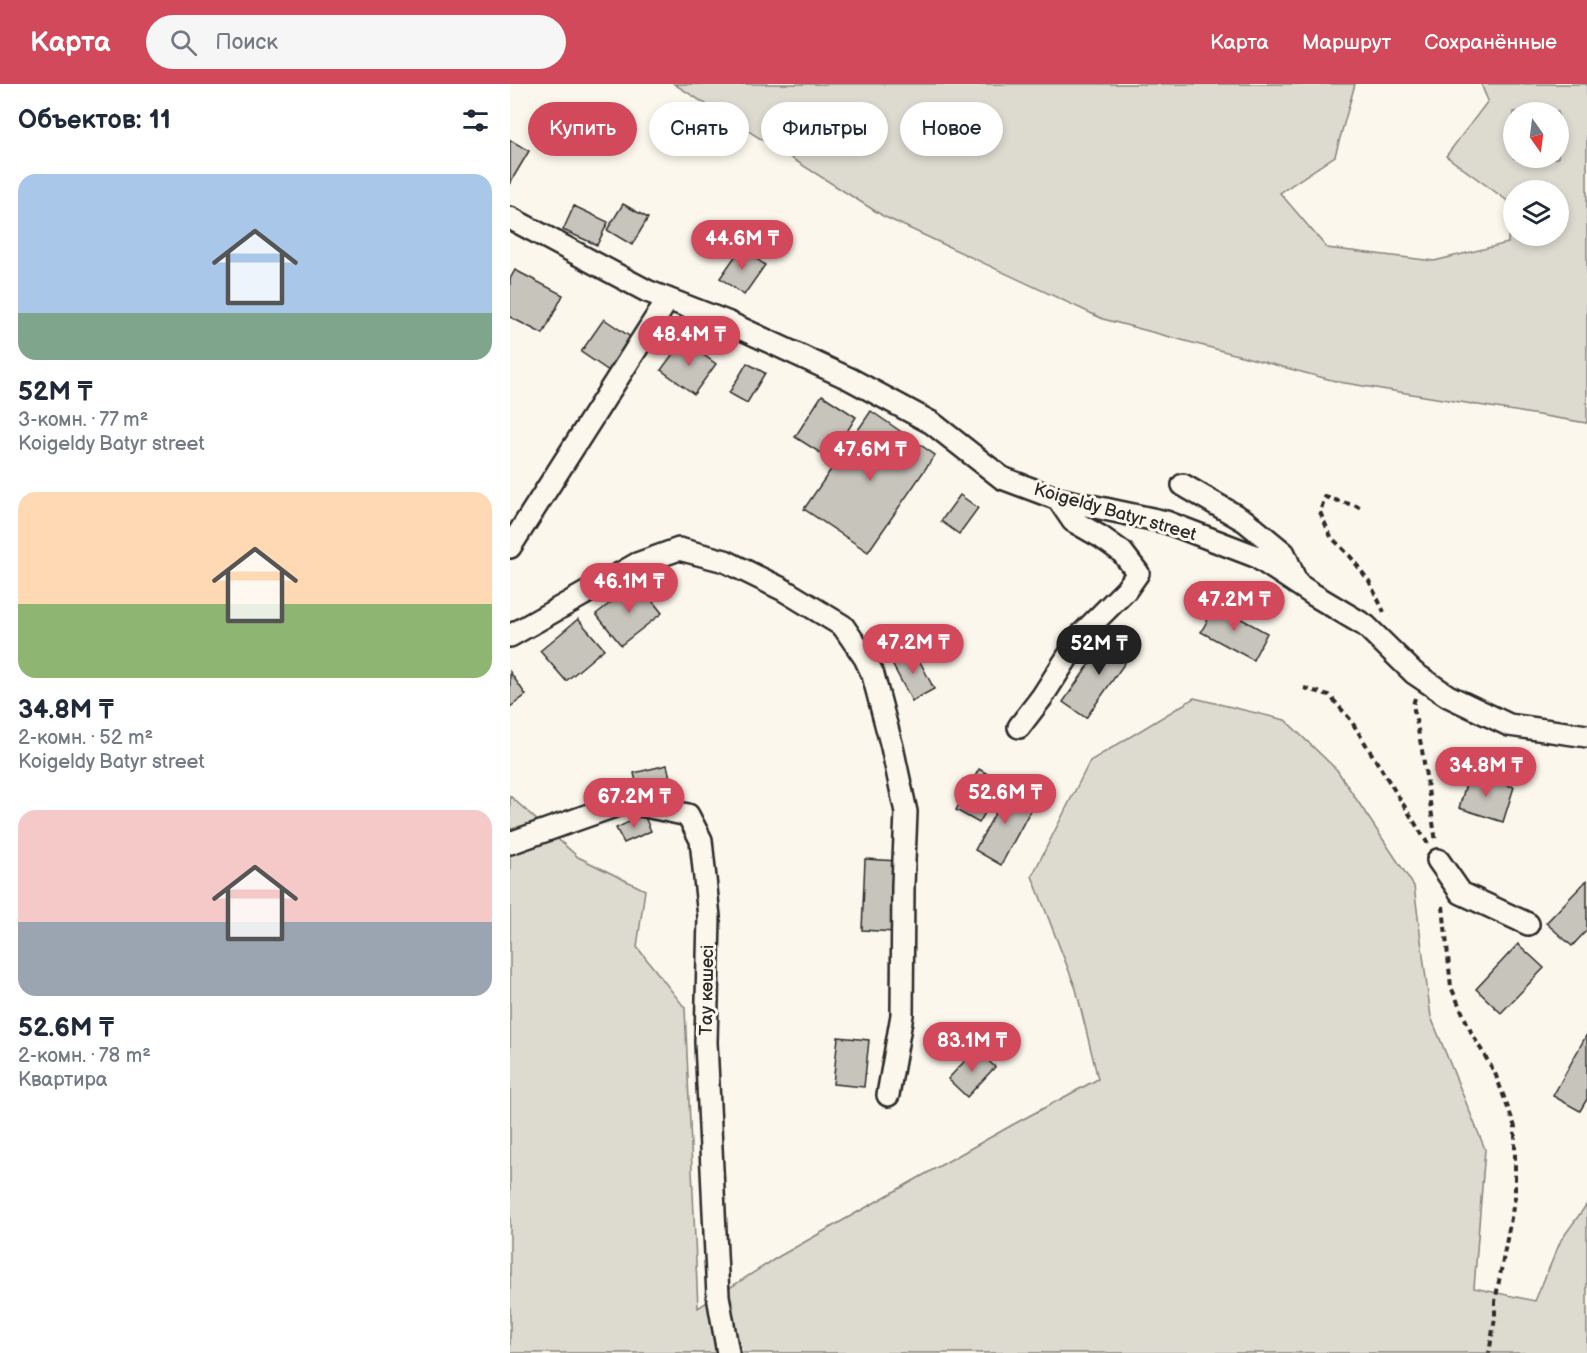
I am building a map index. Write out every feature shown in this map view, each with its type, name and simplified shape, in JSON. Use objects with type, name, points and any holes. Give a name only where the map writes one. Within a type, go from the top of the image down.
[{"type":"street","name":"Koigeldy Batyr street","points":[[510,218],[647,291],[727,322],[850,379],[932,423],[1002,478],[1058,499],[1166,522],[1255,556],[1366,626],[1421,679],[1448,696],[1509,725],[1587,736]]},
{"type":"street","points":[[510,547],[668,299]]},
{"type":"street","points":[[1183,485],[1245,521],[1284,553],[1297,584]]},
{"type":"street","points":[[1019,727],[1042,698],[1083,633],[1126,590],[1138,573],[1122,552],[1073,521],[1058,499]]},
{"type":"street","points":[[510,636],[637,564],[679,549],[725,561],[782,589],[843,626],[865,658],[873,675],[906,812],[903,885],[903,1015],[888,1095]]},
{"type":"street","name":"Тау көшесі","points":[[510,843],[626,802],[688,815],[701,840],[709,917],[706,1042],[717,1296],[728,1353]]},
{"type":"street","points":[[1438,860],[1461,893],[1528,924]]},
{"type":"path","points":[[1360,507],[1325,497],[1320,512],[1331,537],[1369,580],[1387,620]]},
{"type":"path","points":[[1421,679],[1413,705],[1433,816],[1438,860]]},
{"type":"path","points":[[1304,688],[1329,695],[1350,719],[1438,860]]},
{"type":"path","points":[[1443,903],[1451,987],[1472,1034],[1495,1073],[1515,1128],[1515,1197],[1494,1302],[1495,1318],[1489,1353]]},
{"type":"shaded area","points":[[674,84],[1355,84],[1335,156],[1280,193],[1327,248],[1434,261],[1503,244],[1569,246],[1569,180],[1503,180],[1503,198],[1446,156],[1488,101],[1481,84],[1587,84],[1587,423],[1339,382],[1103,319],[883,216],[788,156],[888,156],[888,102],[761,102],[761,139],[749,131],[749,102],[702,102]]},
{"type":"shaded area","points":[[1194,698],[1285,720],[1337,770],[1414,886],[1431,1017],[1485,1149],[1474,1288],[1535,1301],[1561,1240],[1587,1204],[1587,1353],[510,1353],[510,796],[578,857],[645,890],[637,947],[685,1008],[698,1308],[778,1257],[1098,1079],[1076,989],[1032,876],[1090,761]]},
{"type":"building","points":[[510,140],[528,150],[528,153],[510,183]]},
{"type":"building","points":[[623,204],[648,218],[632,245],[607,230]]},
{"type":"building","points":[[574,206],[608,222],[597,245],[563,230]]},
{"type":"building","points":[[741,248],[765,265],[744,295],[720,278]]},
{"type":"building","points":[[515,270],[563,295],[543,334],[510,317],[510,279]]},
{"type":"building","points":[[604,319],[632,338],[609,371],[581,352]]},
{"type":"building","points":[[683,340],[716,364],[694,394],[661,370]]},
{"type":"building","points":[[747,363],[765,373],[747,403],[729,393]]},
{"type":"building","points":[[822,395],[856,417],[830,459],[795,437]]},
{"type":"building","points":[[871,411],[935,455],[868,552],[804,509]]},
{"type":"building","points":[[960,495],[978,508],[959,534],[941,521]]},
{"type":"building","points":[[637,582],[662,613],[621,645],[596,614]]},
{"type":"building","points":[[1216,605],[1267,633],[1253,660],[1201,632]]},
{"type":"building","points":[[578,619],[604,649],[566,681],[540,651]]},
{"type":"building","points":[[1111,633],[1134,650],[1086,718],[1063,702]]},
{"type":"building","points":[[914,650],[934,689],[912,701],[891,662]]},
{"type":"building","points":[[510,672],[526,695],[510,707]]},
{"type":"building","points":[[667,765],[674,795],[641,803],[634,773]]},
{"type":"building","points":[[979,769],[1003,783],[979,823],[956,810]]},
{"type":"building","points":[[1469,774],[1514,787],[1503,822],[1459,808]]},
{"type":"building","points":[[1010,786],[1036,800],[1001,865],[975,850]]},
{"type":"building","points":[[644,815],[651,831],[624,843],[616,828]]},
{"type":"building","points":[[865,859],[898,861],[895,932],[862,930]]},
{"type":"building","points":[[1587,880],[1587,930],[1572,946],[1546,923]]},
{"type":"building","points":[[1518,944],[1544,968],[1501,1013],[1476,989]]},
{"type":"building","points":[[1587,1034],[1587,1099],[1580,1111],[1553,1096]]},
{"type":"building","points":[[838,1037],[869,1040],[864,1087],[833,1084]]},
{"type":"building","points":[[976,1049],[995,1067],[967,1097],[948,1079]]}]
